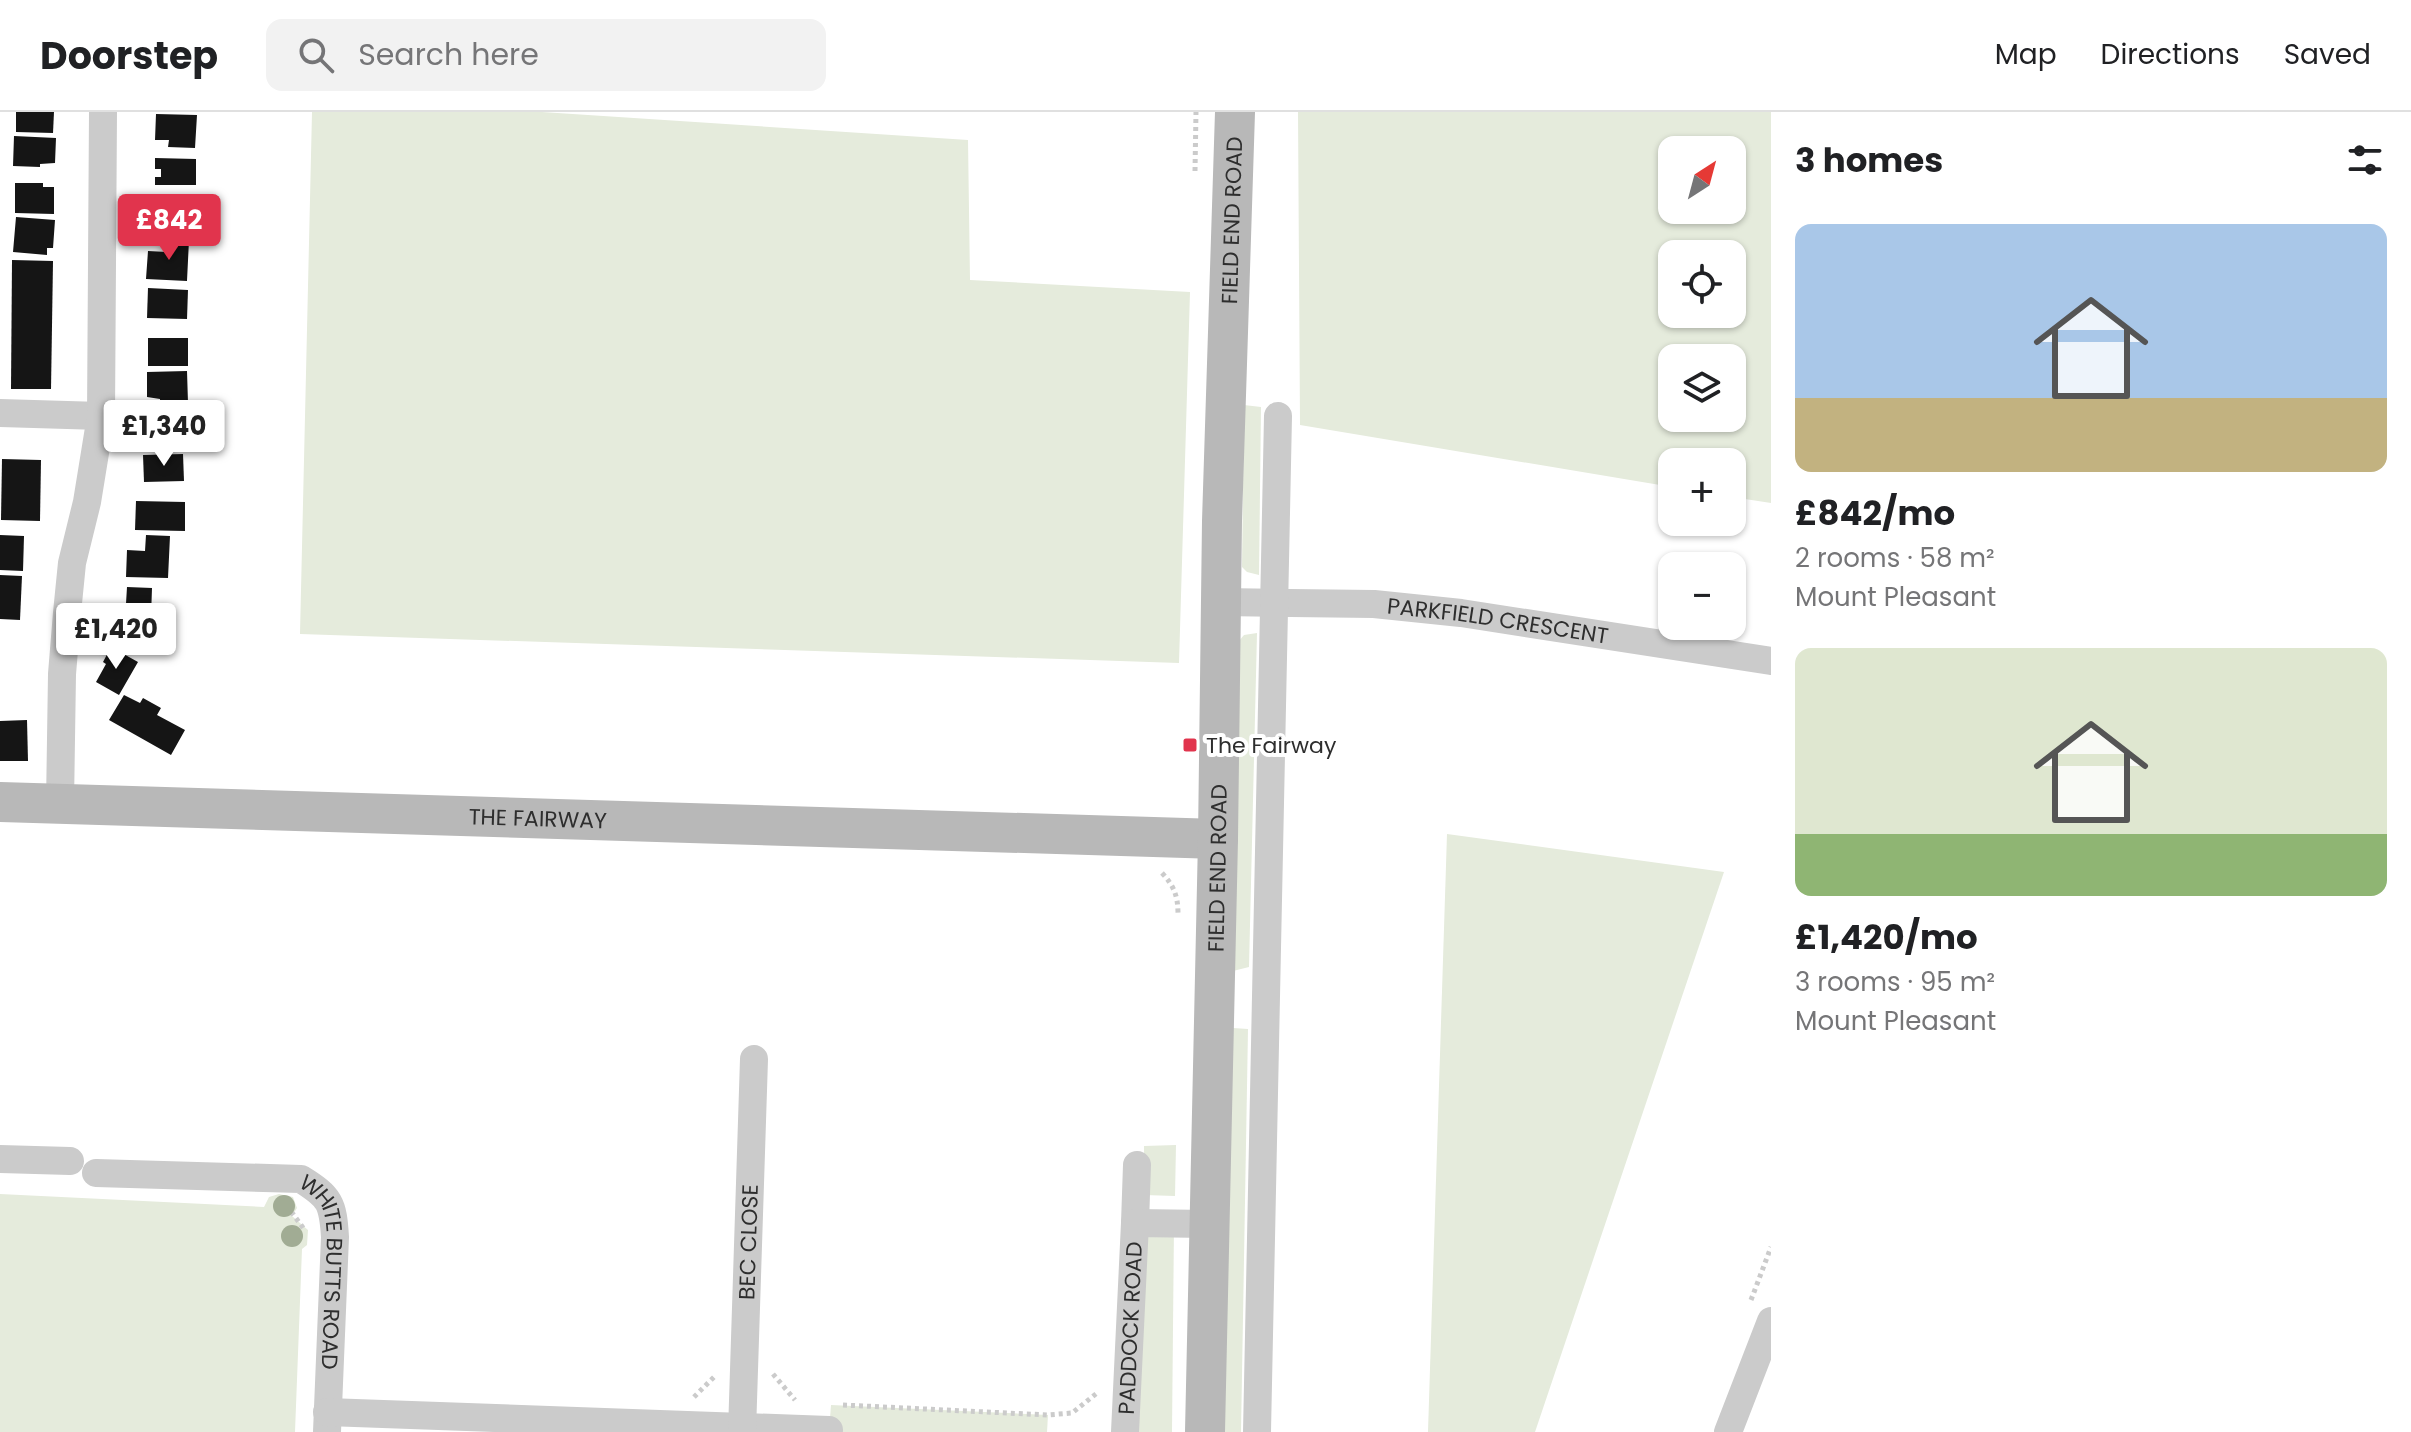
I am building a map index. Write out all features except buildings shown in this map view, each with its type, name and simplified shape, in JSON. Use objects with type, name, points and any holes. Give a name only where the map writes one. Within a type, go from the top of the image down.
[{"type":"street","points":[[60,804],[62,674],[72,563],[87,502],[101,416],[103,112]]},
{"type":"street","name":"FIELD END ROAD","points":[[1205,1432],[1221,602],[1235,112]]},
{"type":"street","points":[[0,413],[101,416]]},
{"type":"street","points":[[1257,1432],[1278,416]]},
{"type":"street","name":"PARKFIELD CRESCENT","points":[[1221,602],[1374,604],[1461,613],[1771,661]]},
{"type":"street","name":"THE FAIRWAY","points":[[0,802],[1218,839]]},
{"type":"street","name":"BEC CLOSE","points":[[742,1429],[754,1059]]},
{"type":"street","points":[[0,1159],[70,1161]]},
{"type":"street","name":"PADDOCK ROAD","points":[[1125,1432],[1137,1165]]},
{"type":"street","name":"WHITE BUTTS ROAD","points":[[96,1173],[301,1179],[318,1190],[333,1208],[335,1237],[327,1422]]},
{"type":"street","name":"PADDOCK ROAD","points":[[1135,1223],[1209,1224]]},
{"type":"street","points":[[1728,1432],[1771,1321]]},
{"type":"street","points":[[327,1422],[742,1429],[830,1417]]},
{"type":"path","points":[[1153,868],[1161,871],[1172,884],[1178,899],[1179,929]]},
{"type":"path","points":[[830,1417],[1072,1413]]},
{"type":"green space","points":[[312,112],[542,112],[968,140],[970,280],[1190,292],[1179,663],[300,634]]},
{"type":"green space","points":[[1298,112],[1771,112],[1771,503],[1746,499],[1746,448],[1658,448],[1658,485],[1300,425]]},
{"type":"green space","points":[[1244,405],[1261,407],[1259,575],[1242,567]]},
{"type":"green space","points":[[1257,633],[1249,967],[1233,971],[1239,641],[1244,635]]},
{"type":"green space","points":[[1447,834],[1724,872],[1535,1432],[1428,1432]]},
{"type":"green space","points":[[1233,1028],[1248,1029],[1241,1432],[1224,1432]]},
{"type":"green space","points":[[1176,1145],[1175,1196],[1144,1195],[1144,1146]]},
{"type":"green space","points":[[0,1194],[264,1207],[269,1197],[279,1194],[293,1197],[297,1208],[292,1216],[308,1230],[307,1245],[302,1249],[295,1432],[0,1432]]},
{"type":"green space","points":[[1135,1223],[1174,1224],[1172,1432],[1125,1432]]},
{"type":"green space","points":[[831,1405],[1048,1415],[1047,1432],[829,1432]]},
{"type":"place","name":"The Fairway","points":[[1190,745]]}]
